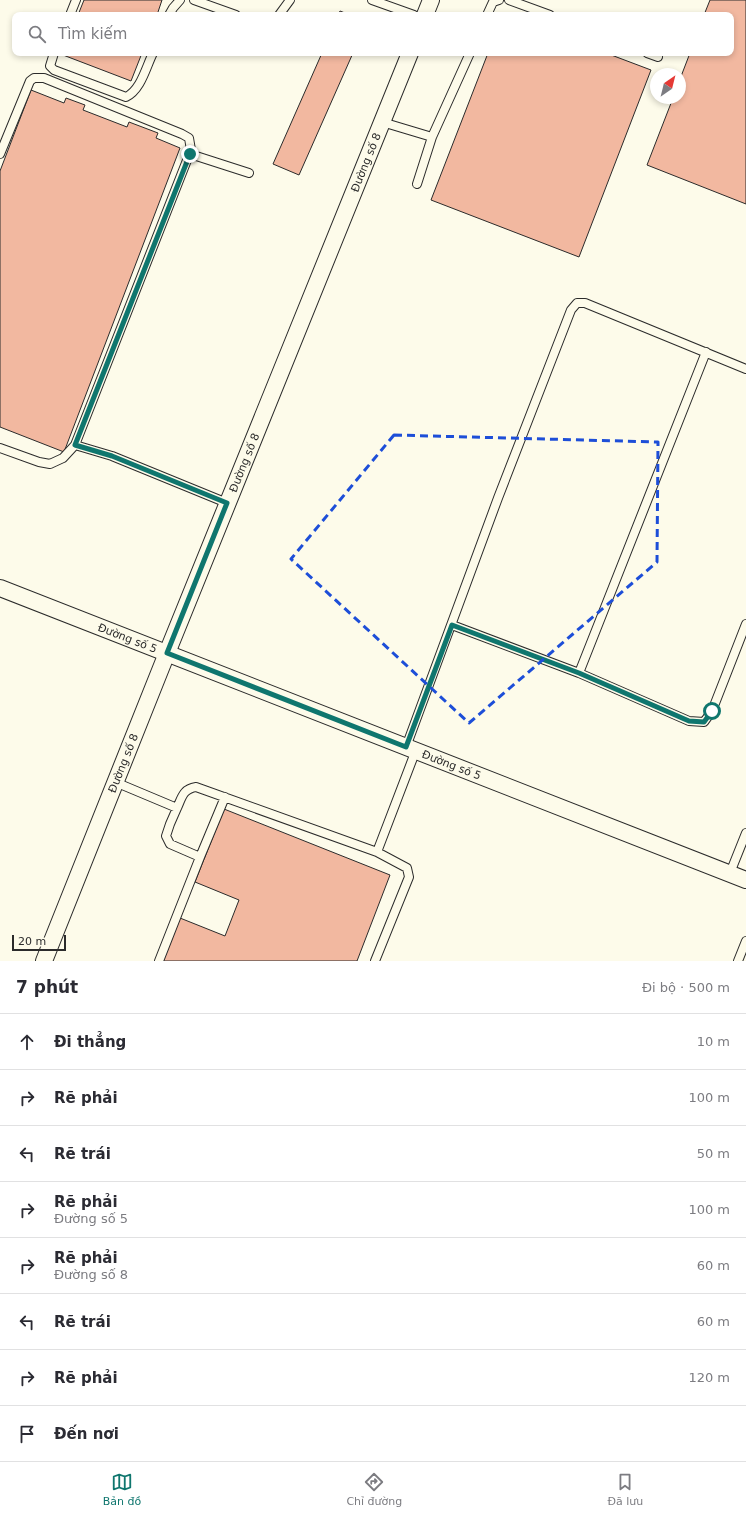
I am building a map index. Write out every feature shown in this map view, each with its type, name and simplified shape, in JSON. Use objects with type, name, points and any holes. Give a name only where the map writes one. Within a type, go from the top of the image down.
[{"type":"street","points":[[426,12],[431,0]]},
{"type":"street","name":"Đường số 8","points":[[44,961],[227,503],[409,56]]},
{"type":"street","name":"Đường số 5","points":[[0,588],[746,880]]},
{"type":"lane","points":[[71,12],[76,0]]},
{"type":"lane","points":[[171,12],[180,0]]},
{"type":"lane","points":[[194,0],[228,12]]},
{"type":"lane","points":[[281,12],[290,0]]},
{"type":"lane","points":[[372,0],[406,12]]},
{"type":"lane","points":[[488,12],[493,2],[499,0]]},
{"type":"lane","points":[[509,0],[542,12]]},
{"type":"lane","points":[[53,56],[50,66],[54,70],[126,97],[131,95],[138,88],[152,56]]},
{"type":"lane","points":[[417,184],[432,137],[469,56]]},
{"type":"lane","points":[[0,154],[30,81],[34,78],[44,78],[182,134],[189,138],[191,150],[75,445],[63,458],[50,464],[39,462],[0,448]]},
{"type":"lane","points":[[382,122],[432,137]]},
{"type":"lane","points":[[190,154],[249,173]]},
{"type":"lane","points":[[377,852],[452,625],[498,498],[571,310],[578,303],[585,302],[746,369]]},
{"type":"lane","points":[[579,673],[706,352]]},
{"type":"lane","points":[[75,445],[112,456],[227,503]]},
{"type":"lane","points":[[452,625],[579,673],[689,721],[704,722],[712,711],[746,624]]},
{"type":"lane","points":[[115,782],[177,808]]},
{"type":"lane","points":[[200,857],[170,844],[166,836],[185,792],[188,788],[196,787],[377,852],[407,868],[409,877],[375,961]]},
{"type":"lane","points":[[159,961],[224,797]]},
{"type":"lane","points":[[730,873],[746,833]]},
{"type":"lane","points":[[738,961],[746,941]]},
{"type":"highlighted area","points":[[394,435],[658,442],[657,562],[469,723],[291,559]]},
{"type":"building","points":[[84,0],[162,0],[158,12],[79,12]]},
{"type":"building","points":[[710,0],[746,0],[746,204],[647,165],[671,104],[686,104],[686,68],[684,68],[689,56],[734,56],[734,12],[705,12]]},
{"type":"building","points":[[66,56],[141,56],[131,81]]},
{"type":"building","points":[[321,56],[352,56],[299,175],[273,164]]},
{"type":"building","points":[[487,56],[614,56],[650,70],[579,257],[431,200]]},
{"type":"building","points":[[31,90],[64,103],[66,98],[85,105],[83,110],[127,127],[129,122],[158,133],[156,138],[180,148],[64,452],[0,427],[0,171]]},
{"type":"building","points":[[224,809],[390,875],[357,961],[163,961],[180,918],[225,936],[239,900],[195,882]]},
{"type":"route","points":[[190,154],[75,445],[112,456],[227,503],[167,653],[406,747],[452,625],[579,673],[689,721],[704,722],[712,711]]}]
